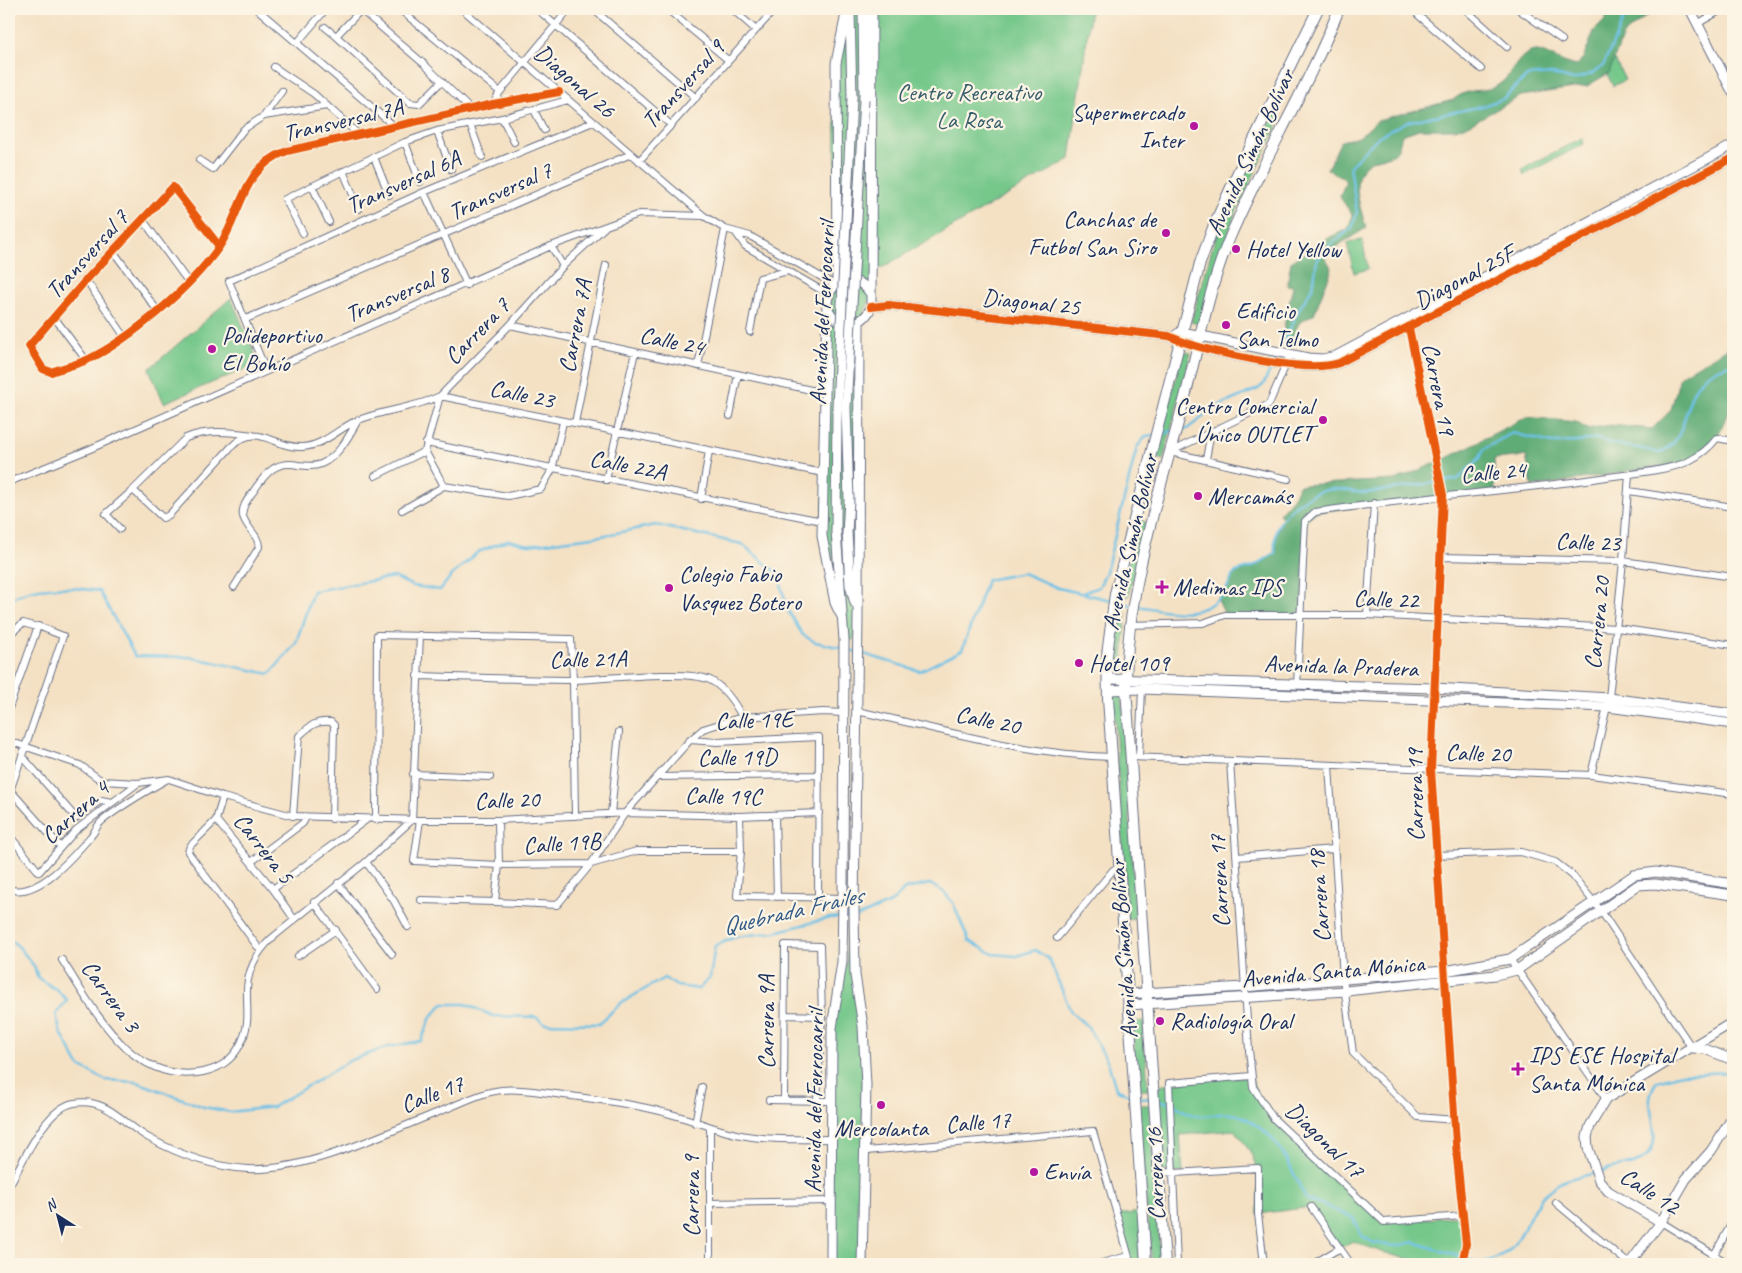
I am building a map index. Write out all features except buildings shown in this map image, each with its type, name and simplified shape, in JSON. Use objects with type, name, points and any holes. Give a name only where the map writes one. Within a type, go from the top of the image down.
[{"type":"main road","name":"Avenida Simón Bolívar","points":[[1146,1264],[1108,690],[1108,655],[1112,611],[1198,269],[1214,225],[1318,9]]},
{"type":"main road","name":"Avenida Simón Bolívar","points":[[1165,1264],[1157,1171],[1135,756],[1126,683],[1128,625],[1171,447],[1229,240],[1339,9]]},
{"type":"street","points":[[257,9],[394,126]]},
{"type":"street","points":[[297,43],[326,9]]},
{"type":"street","points":[[336,36],[361,9],[470,109]]},
{"type":"street","points":[[400,9],[500,92]]},
{"type":"street","name":"Diagonal 26","points":[[462,9],[704,216],[725,229],[750,236],[836,284]]},
{"type":"street","points":[[537,9],[671,125]]},
{"type":"street","points":[[493,104],[500,92],[569,9]]},
{"type":"street","points":[[593,9],[696,98]]},
{"type":"street","points":[[667,9],[728,60]]},
{"type":"street","points":[[732,9],[756,30]]},
{"type":"street","name":"Transversal 9","points":[[639,161],[775,9]]},
{"type":"street","points":[[843,620],[835,603],[822,536],[822,521],[828,294],[836,284],[836,63],[849,9]]},
{"type":"street","name":"Avenida del Ferrocarril","points":[[831,1264],[833,1019],[841,975],[843,928],[844,640],[836,531],[837,407],[852,98],[849,9]]},
{"type":"street","name":"Avenida del Ferrocarril","points":[[862,1264],[866,1151],[863,1026],[855,975],[854,907],[858,618],[850,585],[847,533],[849,500],[846,408],[864,99],[863,9]]},
{"type":"street","points":[[828,306],[831,314],[837,321],[850,324],[859,322],[871,308],[872,9]]},
{"type":"street","points":[[1417,9],[1418,15],[1481,69]]},
{"type":"street","points":[[1465,9],[1508,47]]},
{"type":"street","points":[[1518,9],[1562,40]]},
{"type":"street","points":[[1690,9],[1733,93]]},
{"type":"street","points":[[1697,24],[1723,9]]},
{"type":"street","points":[[325,27],[410,103],[419,104],[442,82]]},
{"type":"street","points":[[274,67],[314,94],[358,134]]},
{"type":"street","points":[[199,160],[213,169],[244,129],[264,116],[282,90]]},
{"type":"street","name":"Transversal 7A","points":[[51,372],[86,360],[125,337],[189,283],[219,246],[251,178],[262,164],[274,156],[287,151],[358,134],[493,104],[559,92]]},
{"type":"street","points":[[303,233],[285,199],[405,142],[437,130],[502,118],[568,100]]},
{"type":"street","points":[[264,116],[327,106]]},
{"type":"street","points":[[534,110],[544,130]]},
{"type":"street","points":[[502,118],[514,142]]},
{"type":"street","name":"Transversal 6A","points":[[246,319],[229,281],[424,192],[593,122]]},
{"type":"street","points":[[470,124],[482,157]]},
{"type":"street","points":[[437,130],[451,169]]},
{"type":"street","points":[[405,142],[420,182]]},
{"type":"street","name":"Diagonal 25F","points":[[1200,342],[1283,364],[1314,367],[1331,366],[1406,323],[1733,145]]},
{"type":"street","name":"Transversal 7","points":[[246,319],[631,154]]},
{"type":"street","points":[[374,158],[389,195]]},
{"type":"street","name":"Diagonal 25F","points":[[1200,342],[1269,350],[1315,359],[1330,358],[1406,323],[1733,158]]},
{"type":"street","points":[[343,171],[359,209]]},
{"type":"street","points":[[312,186],[329,222]]},
{"type":"street","name":"Transversal 7","points":[[51,372],[43,369],[29,346],[86,280],[173,187],[219,246]]},
{"type":"street","points":[[424,192],[467,284]]},
{"type":"street","name":"Transversal 8","points":[[9,482],[90,450],[551,246],[608,224],[639,214],[704,216]]},
{"type":"street","points":[[143,220],[189,283]]},
{"type":"street","name":"Carrera 7","points":[[425,451],[440,396],[510,325],[563,266],[608,224]]},
{"type":"street","points":[[698,366],[725,229]]},
{"type":"street","name":"Diagonal 26","points":[[736,233],[745,246],[828,294]]},
{"type":"street","points":[[551,246],[563,266]]},
{"type":"street","points":[[113,251],[157,310]]},
{"type":"street","name":"Carrera 7A","points":[[575,423],[606,265]]},
{"type":"street","points":[[750,332],[760,278],[788,271]]},
{"type":"street","points":[[86,280],[125,337]]},
{"type":"street","points":[[836,284],[854,280],[864,284],[871,295]]},
{"type":"street","name":"Diagonal 25","points":[[871,295],[889,305]]},
{"type":"street","name":"Diagonal 25","points":[[871,308],[889,305],[1181,337]]},
{"type":"street","points":[[54,317],[86,360]]},
{"type":"street","points":[[246,319],[266,371]]},
{"type":"street","points":[[858,618],[859,322]]},
{"type":"street","name":"Carrera 19","points":[[1406,323],[1436,471],[1443,495],[1431,770],[1435,855],[1446,982],[1454,1120],[1466,1244],[1462,1264]]},
{"type":"street","name":"Calle 24","points":[[510,325],[825,392]]},
{"type":"street","points":[[1181,337],[1200,342]]},
{"type":"street","points":[[606,480],[635,352]]},
{"type":"street","points":[[1171,447],[1211,432],[1269,404],[1286,354]]},
{"type":"street","points":[[730,416],[738,374]]},
{"type":"street","points":[[120,529],[107,517],[106,512],[133,490],[186,438],[195,434],[231,432],[268,437],[290,446],[309,447],[321,443],[336,431],[358,420],[394,408],[422,405],[440,396]]},
{"type":"street","name":"Calle 23","points":[[440,396],[823,474]]},
{"type":"street","points":[[234,587],[259,547],[259,542],[243,516],[245,505],[266,473],[280,464],[288,462],[308,467],[321,464],[346,442],[358,420]]},
{"type":"street","points":[[402,510],[444,486],[508,496],[541,489],[546,484],[552,470],[563,422]]},
{"type":"street","points":[[1206,459],[1211,432]]},
{"type":"street","points":[[133,490],[163,518],[169,515],[238,440],[253,435]]},
{"type":"street","name":"Calle 24","points":[[1302,616],[1305,521],[1316,512],[1443,495],[1532,488],[1629,474],[1686,462],[1710,447],[1717,438],[1733,441]]},
{"type":"street","name":"Calle 22A","points":[[426,443],[552,470],[822,521]]},
{"type":"street","points":[[1171,447],[1206,459],[1288,479]]},
{"type":"street","points":[[375,476],[425,451],[444,486]]},
{"type":"street","points":[[701,498],[709,451]]},
{"type":"street","name":"Carrera 20","points":[[1591,775],[1608,702],[1617,628],[1629,474]]},
{"type":"street","points":[[1629,491],[1733,507]]},
{"type":"street","points":[[1367,615],[1374,503]]},
{"type":"street","name":"Calle 23","points":[[1441,557],[1623,561],[1733,576]]},
{"type":"street","name":"Calle 22","points":[[1128,625],[1203,623],[1225,614],[1367,615],[1617,628],[1733,645]]},
{"type":"street","points":[[1297,684],[1302,616]]},
{"type":"street","points":[[9,636],[23,623],[63,636],[9,792],[58,844]]},
{"type":"street","points":[[9,708],[37,626]]},
{"type":"street","points":[[376,820],[377,634],[570,638],[573,680],[575,816]]},
{"type":"street","points":[[294,919],[366,862],[412,820],[420,636]]},
{"type":"street","name":"Calle 21A","points":[[417,676],[573,680],[690,675],[710,680],[723,690],[736,705],[742,717]]},
{"type":"street","points":[[1108,678],[1126,683]]},
{"type":"street","points":[[1108,690],[1126,683]]},
{"type":"street","name":"Avenida la Pradera","points":[[1126,683],[1297,684],[1434,688],[1733,714]]},
{"type":"street","name":"Avenida la Pradera","points":[[1126,683],[1142,689],[1433,700],[1608,702],[1733,724]]},
{"type":"street","points":[[1135,756],[1142,689]]},
{"type":"street","name":"Calle 20","points":[[858,711],[982,740],[1073,755],[1112,757]]},
{"type":"street","points":[[421,900],[557,905],[591,864],[625,813],[690,740],[703,729],[742,717],[823,712],[844,713]]},
{"type":"street","points":[[294,816],[299,736],[311,724],[319,721],[331,722],[334,726],[332,819]]},
{"type":"street","points":[[611,814],[619,732]]},
{"type":"street","name":"Calle 19E","points":[[690,740],[717,742],[819,736],[818,775]]},
{"type":"street","name":"Calle 20","points":[[9,741],[80,765],[102,781],[138,782],[169,778],[222,797],[294,816],[366,820],[498,820],[625,813]]},
{"type":"street","points":[[22,756],[76,818],[101,800],[112,802]]},
{"type":"street","name":"Calle 20","points":[[1135,756],[1329,766],[1591,775],[1733,794]]},
{"type":"street","name":"Carrera 17","points":[[1230,761],[1245,998]]},
{"type":"street","name":"Carrera 18","points":[[1329,766],[1343,978],[1353,1053],[1418,1117],[1454,1120]]},
{"type":"street","points":[[414,774],[490,777]]},
{"type":"street","points":[[818,775],[818,896]]},
{"type":"street","name":"Calle 19D","points":[[657,776],[818,775]]},
{"type":"street","points":[[9,888],[18,892],[30,890],[48,880],[90,836],[99,823],[127,801],[169,778]]},
{"type":"street","name":"Carrera 4","points":[[9,836],[39,872],[76,830],[138,782]]},
{"type":"street","name":"Carrera 5","points":[[222,797],[216,820],[273,889],[294,919]]},
{"type":"street","name":"Calle 19C","points":[[625,813],[775,816],[819,812]]},
{"type":"street","points":[[740,816],[741,851],[737,896],[818,896],[843,902]]},
{"type":"street","points":[[775,816],[777,897]]},
{"type":"street","points":[[250,862],[296,828],[306,817]]},
{"type":"street","points":[[216,820],[190,846],[188,852],[260,950]]},
{"type":"street","points":[[273,889],[366,820]]},
{"type":"street","name":"Calle 19B","points":[[420,820],[414,861],[498,865],[591,864],[637,851],[741,851]]},
{"type":"street","points":[[496,902],[498,820]]},
{"type":"street","points":[[1237,857],[1334,849]]},
{"type":"street","points":[[1435,855],[1521,852],[1555,862],[1572,875],[1601,911],[1692,1048]]},
{"type":"street","points":[[366,862],[394,901],[408,927]]},
{"type":"street","points":[[1056,938],[1113,870],[1119,870]]},
{"type":"street","name":"Avenida Santa Mónica","points":[[1147,998],[1343,978],[1445,971],[1510,960],[1634,875],[1661,872],[1733,884]]},
{"type":"street","points":[[338,883],[392,954]]},
{"type":"street","name":"Avenida Santa Mónica","points":[[1147,998],[1245,998],[1346,991],[1446,982],[1517,970],[1630,889],[1646,883],[1733,895]]},
{"type":"street","points":[[314,902],[377,989]]},
{"type":"street","name":"Carrera 3","points":[[62,960],[108,1030],[120,1044],[134,1055],[158,1067],[174,1072],[190,1073],[223,1066],[238,1049],[248,1021],[247,990],[250,973],[260,950],[294,919]]},
{"type":"street","points":[[298,956],[336,930]]},
{"type":"street","name":"Carrera 9A","points":[[784,1100],[785,945],[820,946],[822,1016]]},
{"type":"street","points":[[1510,960],[1606,1099],[1733,1022]]},
{"type":"street","points":[[1128,999],[1147,998]]},
{"type":"street","name":"Diagonal 17","points":[[1245,998],[1251,1076],[1257,1097],[1273,1118],[1384,1222],[1463,1216]]},
{"type":"street","points":[[786,1016],[822,1016],[817,1101]]},
{"type":"street","points":[[1692,1048],[1705,1049],[1733,1060]]},
{"type":"street","name":"Carrera 16","points":[[1177,1264],[1169,1083],[1251,1076]]},
{"type":"street","points":[[695,1122],[702,1087]]},
{"type":"street","name":"Calle 17","points":[[9,1186],[47,1122],[64,1106],[94,1102],[116,1113],[150,1139],[192,1158],[226,1167],[250,1169],[293,1165],[348,1147],[482,1094],[515,1089],[586,1098],[666,1113],[739,1135],[766,1138],[831,1139]]},
{"type":"street","name":"Calle 12","points":[[1606,1099],[1593,1121],[1587,1137],[1590,1156],[1599,1180],[1608,1190],[1729,1264]]},
{"type":"street","points":[[769,1100],[831,1101]]},
{"type":"street","points":[[1556,1203],[1629,1264],[1661,1222],[1686,1179],[1711,1151],[1733,1118]]},
{"type":"street","name":"Carrera 9","points":[[710,1127],[710,1264]]},
{"type":"street","name":"Calle 17","points":[[866,1151],[1093,1131],[1128,1256]]},
{"type":"street","points":[[1157,1171],[1183,1173],[1258,1168],[1258,1214],[1264,1264]]},
{"type":"street","points":[[710,1203],[832,1201]]},
{"type":"street","points":[[1311,1207],[1351,1264]]},
{"type":"street","points":[[1714,1255],[1733,1222]]},
{"type":"street","points":[[1313,1264],[1340,1248]]},
{"type":"street","points":[[1098,1264],[1128,1256],[1131,1264]]},
{"type":"green space","name":"Centro Recreativo La Rosa","points":[[847,9],[1091,9],[1070,159],[871,274],[871,298],[859,322],[858,624],[853,640],[850,640],[843,627],[822,536],[831,289],[835,285],[836,63]]},
{"type":"green space","points":[[1612,9],[1655,9],[1623,35],[1609,73],[1587,86],[1521,96],[1468,125],[1455,129],[1419,129],[1402,135],[1399,147],[1395,153],[1366,164],[1358,180],[1357,189],[1366,228],[1329,251],[1325,257],[1332,269],[1314,314],[1299,323],[1289,345],[1280,344],[1293,286],[1287,285],[1291,262],[1320,242],[1347,229],[1353,216],[1340,197],[1346,180],[1327,169],[1341,141],[1359,137],[1377,121],[1382,119],[1453,100],[1466,92],[1496,86],[1530,52],[1539,51],[1576,66],[1584,57],[1594,31],[1605,20],[1608,12]]},
{"type":"green space","points":[[1615,60],[1625,80],[1613,86],[1603,66]]},
{"type":"green space","points":[[1274,114],[1281,118],[1235,214],[1199,324],[1191,322],[1216,235]]},
{"type":"green space","points":[[1582,138],[1584,144],[1524,175],[1522,169]]},
{"type":"green space","points":[[1362,240],[1368,269],[1354,273],[1347,243]]},
{"type":"green space","name":"Polideportivo El Bohío","points":[[231,298],[259,363],[164,403],[149,369]]},
{"type":"green space","points":[[1733,345],[1733,401],[1717,438],[1686,462],[1532,487],[1526,456],[1494,459],[1495,491],[1316,512],[1305,521],[1302,616],[1225,615],[1217,598],[1225,592],[1236,572],[1254,567],[1274,553],[1276,533],[1283,518],[1279,514],[1293,498],[1299,485],[1395,480],[1441,461],[1526,417],[1576,422],[1587,429],[1611,425],[1652,429],[1671,410],[1680,376]]},
{"type":"green space","points":[[1183,351],[1191,353],[1163,460],[1155,457]]},
{"type":"green space","points":[[1138,520],[1146,522],[1128,597],[1120,595]]},
{"type":"green space","points":[[1117,612],[1126,613],[1122,678],[1112,678]]},
{"type":"green space","points":[[1122,689],[1136,918],[1127,919],[1113,690]]},
{"type":"green space","points":[[850,943],[863,1026],[862,1264],[831,1264],[832,1028],[841,975],[847,962],[847,944]]},
{"type":"green space","points":[[1144,1021],[1148,1090],[1136,1090],[1132,1022]]},
{"type":"green space","points":[[1251,1076],[1257,1093],[1288,1132],[1308,1153],[1384,1222],[1463,1216],[1466,1244],[1462,1264],[1420,1261],[1380,1251],[1353,1241],[1340,1248],[1311,1207],[1258,1214],[1258,1178],[1254,1160],[1250,1151],[1234,1130],[1180,1135],[1183,1173],[1157,1171],[1153,1089],[1169,1083]]},
{"type":"green space","points":[[1137,1105],[1149,1105],[1161,1264],[1152,1264]]},
{"type":"green space","points":[[1142,1212],[1146,1264],[1131,1264],[1116,1215]]},
{"type":"waterway","points":[[1179,430],[1187,429],[1216,407],[1258,389],[1263,385],[1301,306],[1313,287],[1317,260],[1329,246],[1352,228],[1357,212],[1350,166],[1379,136],[1406,122],[1483,106],[1504,98],[1527,76],[1552,74],[1573,80],[1593,73],[1603,66],[1628,9]]},
{"type":"waterway","points":[[1136,606],[1183,612],[1205,607],[1224,592],[1236,572],[1253,567],[1275,553],[1275,536],[1282,519],[1294,506],[1310,496],[1318,492],[1335,489],[1366,493],[1458,479],[1480,458],[1484,449],[1512,433],[1552,443],[1578,442],[1596,438],[1659,453],[1670,447],[1677,438],[1691,396],[1705,376],[1733,364]]},
{"type":"waterway","points":[[1159,434],[1174,431]]},
{"type":"waterway","points":[[1085,592],[1099,587],[1106,572],[1137,447],[1146,436],[1154,435]]},
{"type":"waterway","points":[[9,600],[30,591],[41,589],[76,588],[99,591],[135,656],[189,657],[270,674],[296,643],[313,591],[394,577],[413,586],[440,590],[451,576],[478,552],[508,540],[529,545],[601,536],[656,525],[742,544],[778,574],[788,611],[803,635],[815,642],[842,648]]},
{"type":"waterway","points":[[847,649],[920,671],[962,650],[987,580],[1023,573],[1058,588],[1111,600]]},
{"type":"waterway","points":[[1117,602],[1131,605]]},
{"type":"waterway","name":"Quebrada Frailes","points":[[857,917],[891,903],[905,889],[930,884],[944,892],[953,903],[969,941],[993,954],[1017,956],[1035,950],[1049,959],[1071,1012],[1088,1027],[1108,1062],[1116,1089],[1131,1096]]},
{"type":"waterway","name":"Quebrada Frailes","points":[[9,943],[12,941],[19,947],[34,966],[38,978],[57,990],[67,1000],[56,1014],[60,1031],[79,1066],[105,1080],[137,1082],[204,1107],[230,1112],[273,1107],[351,1060],[388,1047],[421,1041],[431,1017],[443,1004],[465,1004],[493,1016],[536,1017],[544,1023],[599,1024],[621,1003],[664,978],[677,986],[699,989],[710,977],[715,946],[735,937],[775,932],[830,918],[851,917]]},
{"type":"waterway","name":"Quebrada Frailes","points":[[1156,1100],[1173,1104],[1194,1115],[1228,1114],[1238,1115],[1248,1120],[1264,1131],[1280,1148],[1307,1200],[1353,1218],[1362,1236],[1374,1243],[1396,1246],[1414,1242],[1482,1264],[1509,1250],[1523,1231],[1540,1199],[1555,1186],[1571,1179],[1599,1173],[1609,1168],[1635,1163],[1651,1152],[1654,1131],[1650,1099],[1657,1081],[1681,1074],[1733,1072]]},
{"type":"waterway","name":"Quebrada Frailes","points":[[1137,1097],[1151,1099]]},
{"type":"cycle path","points":[[219,246],[173,187],[86,280],[29,346],[43,369],[51,372],[87,360],[104,351],[141,326],[177,295],[193,279],[219,247],[252,179],[260,168],[272,159],[287,151],[493,104],[559,92]]},
{"type":"cycle path","points":[[871,307],[889,305],[1169,336],[1205,349],[1254,360],[1279,364],[1324,366],[1339,363],[1733,158]]},
{"type":"cycle path","points":[[1409,328],[1443,495],[1431,770],[1457,1158],[1466,1244],[1462,1264]]},
{"type":"place","name":"Supermercado Inter","points":[[1194,126]]},
{"type":"place","name":"Canchas de Futbol San Siro","points":[[1166,233]]},
{"type":"place","name":"Hotel Yellow","points":[[1236,249]]},
{"type":"place","name":"Edificio San Telmo","points":[[1226,325]]},
{"type":"place","name":"Polideportivo El Bohío","points":[[212,349]]},
{"type":"place","name":"Centro Comercial Único OUTLET","points":[[1323,420]]},
{"type":"place","name":"Mercamás","points":[[1198,496]]},
{"type":"place","name":"Medimas IPS","points":[[1162,587]]},
{"type":"place","name":"Colegio Fabio Vasquez Botero","points":[[669,588]]},
{"type":"place","name":"Hotel 109","points":[[1079,663]]},
{"type":"place","name":"Radiología Oral","points":[[1160,1021]]},
{"type":"place","name":"IPS ESE Hospital Santa Mónica","points":[[1518,1069]]},
{"type":"place","name":"Mercolanta","points":[[881,1105]]},
{"type":"place","name":"Envía","points":[[1034,1172]]}]
